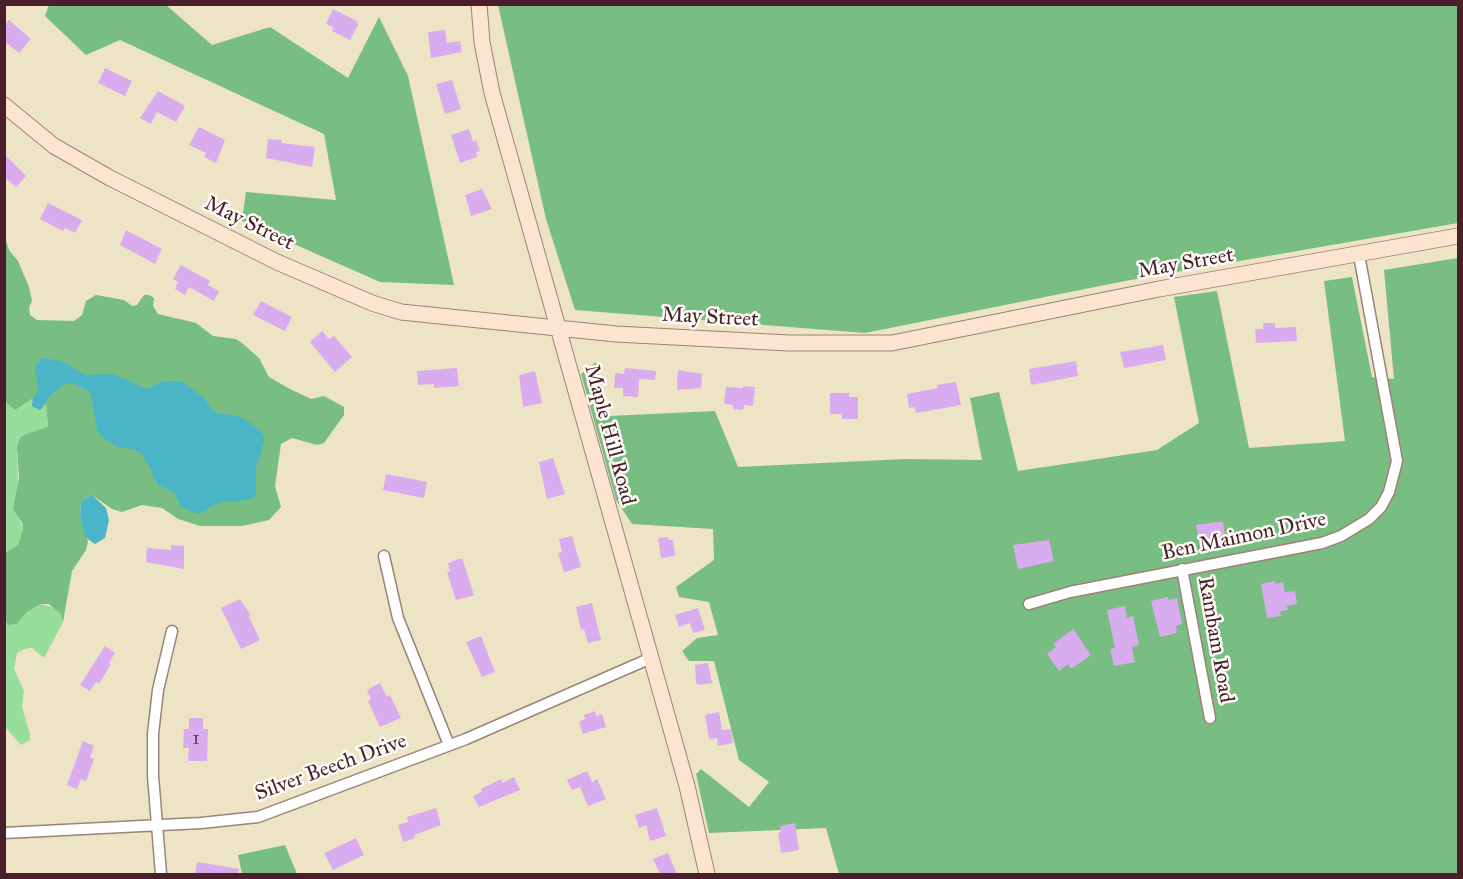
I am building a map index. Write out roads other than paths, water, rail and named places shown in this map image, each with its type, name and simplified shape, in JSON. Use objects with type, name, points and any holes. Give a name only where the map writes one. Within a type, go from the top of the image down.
[{"type":"street","name":"Maple Hill Road","points":[[479,4],[482,42],[492,93],[524,199],[557,326],[687,786],[707,874]]},
{"type":"street","name":"May Street","points":[[4,105],[54,146],[81,162],[268,257],[341,291],[401,312],[673,338],[854,345],[892,343],[1159,289],[1458,236]]},
{"type":"street","name":"Ben Maimon Drive","points":[[1029,604],[1048,597],[1182,569],[1322,543],[1354,530],[1381,507],[1394,478],[1397,461],[1359,255]]},
{"type":"street","points":[[384,556],[398,618],[449,745]]},
{"type":"street","name":"Rambam Road","points":[[1182,569],[1210,718]]},
{"type":"street","points":[[161,874],[156,826],[153,734],[158,690],[172,631]]},
{"type":"street","name":"Silver Beech Drive","points":[[4,833],[156,826],[258,817],[449,745],[651,658]]},
{"type":"water","points":[[43,358],[61,361],[86,375],[113,374],[147,389],[164,381],[181,381],[203,397],[214,412],[240,417],[248,421],[262,433],[264,442],[256,468],[256,496],[248,500],[221,502],[198,514],[181,507],[174,492],[158,485],[142,454],[134,449],[117,447],[102,437],[97,430],[91,394],[85,389],[72,383],[65,384],[51,395],[40,410],[32,406],[33,397],[39,390],[35,373],[36,364]]},
{"type":"water","points":[[92,495],[106,508],[109,520],[105,538],[95,544],[85,537],[80,518],[81,501]]}]
